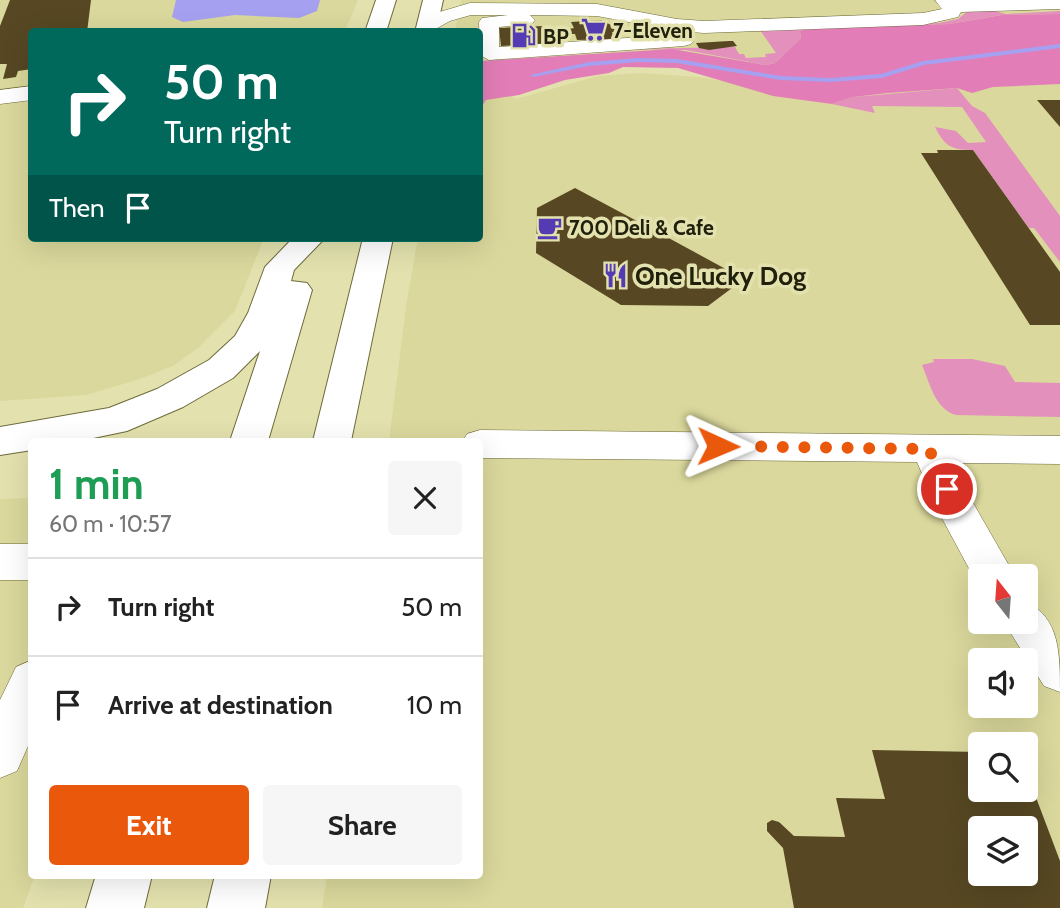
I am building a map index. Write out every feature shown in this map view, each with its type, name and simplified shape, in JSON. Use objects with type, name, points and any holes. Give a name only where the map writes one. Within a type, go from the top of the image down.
[{"type":"main road","points":[[376,28],[386,0]]},
{"type":"main road","points":[[426,28],[433,0]]},
{"type":"main road","points":[[0,441],[114,421],[170,398],[221,369],[248,343],[264,313],[280,267],[307,242]]},
{"type":"main road","points":[[250,438],[310,242]]},
{"type":"main road","points":[[333,438],[377,242]]},
{"type":"main road","points":[[0,452],[28,456]]},
{"type":"main road","points":[[115,908],[123,879]]},
{"type":"main road","points":[[236,908],[242,879]]},
{"type":"street","points":[[443,0],[470,9]]},
{"type":"street","points":[[427,28],[443,17],[470,9],[597,10],[691,26],[740,26],[923,19],[951,13],[948,4],[1060,3]]},
{"type":"street","points":[[539,10],[489,22],[489,54],[747,36],[740,26]]},
{"type":"street","points":[[539,10],[555,26],[562,48]]},
{"type":"street","points":[[647,19],[639,26],[648,42]]},
{"type":"street","points":[[0,97],[28,94]]},
{"type":"street","points":[[483,444],[1060,450]]},
{"type":"street","points":[[929,449],[956,509],[987,564]]},
{"type":"street","points":[[0,452],[28,450]]},
{"type":"street","points":[[0,562],[28,562]]},
{"type":"street","points":[[1035,634],[1060,671]]},
{"type":"street","points":[[0,754],[28,691]]},
{"type":"shaded area","points":[[0,0],[358,0],[346,28],[28,28],[28,242],[262,242],[235,311],[198,348],[173,366],[86,395],[0,401]]},
{"type":"shaded area","points":[[176,0],[320,0],[317,11],[299,18],[235,15],[183,22],[172,17]]},
{"type":"shaded area","points":[[461,0],[1060,0],[1060,26],[895,62],[483,69],[483,28],[456,28]]},
{"type":"shaded area","points":[[987,9],[1006,14],[1060,11],[1060,14],[1001,15],[949,24],[804,29],[800,31],[801,38],[775,63],[766,65],[686,50],[633,49],[735,47],[739,54],[744,54],[746,58],[766,57],[765,54],[776,53],[760,30],[939,23],[958,19],[968,11]]},
{"type":"shaded area","points":[[1060,14],[1060,84],[993,87],[972,93],[957,88],[888,93],[853,97],[832,104],[773,96],[678,68],[623,67],[609,73],[565,80],[519,95],[486,100],[483,104],[483,61],[672,49],[766,65],[775,63],[801,38],[800,31],[804,29],[949,24],[1002,15]]},
{"type":"shaded area","points":[[1060,61],[1060,908],[322,908],[326,879],[483,879],[483,438],[389,438],[417,242],[483,242],[483,76],[516,99],[598,76],[640,73],[699,77],[748,85]]},
{"type":"shaded area","points":[[957,88],[972,106],[985,113],[1060,216],[1060,262],[1034,228],[1029,228],[973,150],[950,146],[939,134],[935,127],[956,131],[968,143],[986,142],[962,107],[872,106],[875,113],[832,104],[853,97]]},
{"type":"shaded area","points":[[933,359],[972,359],[1005,366],[1015,382],[1060,383],[1060,417],[956,415],[949,412],[938,402],[922,365],[934,362]]},
{"type":"shaded area","points":[[28,498],[28,879],[34,879],[23,908],[0,908],[0,499]]},
{"type":"building","points":[[10,0],[91,0],[88,28],[28,28],[28,70],[18,71],[16,77],[3,79],[7,64],[0,64],[0,26]]},
{"type":"building","name":"7-Eleven","points":[[601,20],[615,27],[618,32],[612,32],[615,39],[577,40],[569,29],[574,28],[571,22]]},
{"type":"building","name":"BP","points":[[544,26],[548,44],[501,46],[499,28]]},
{"type":"building","points":[[733,41],[737,46],[709,50],[699,48],[696,43]]},
{"type":"building","points":[[1037,100],[1060,100],[1060,127]]},
{"type":"building","points":[[937,150],[973,150],[1060,272],[1060,325],[1030,325],[921,153],[938,153]]},
{"type":"building","points":[[575,188],[744,279],[708,306],[621,305],[536,253],[537,208]]},
{"type":"building","points":[[872,750],[968,752],[968,802],[1038,802],[1060,861],[1060,908],[794,908],[783,848],[767,831],[767,823],[772,820],[779,822],[794,836],[845,837],[836,798],[885,799]]},
{"type":"waterway","points":[[533,75],[589,64],[638,60],[677,61],[781,78],[831,80],[882,76],[923,63],[1060,46]]},
{"type":"place","name":"7-Eleven","points":[[593,30]]},
{"type":"place","name":"BP","points":[[523,36]]},
{"type":"place","name":"700 Deli & Cafe","points":[[549,227]]},
{"type":"place","name":"One Lucky Dog","points":[[615,276]]},
{"type":"route","points":[[718,446],[929,449],[947,489]]}]
